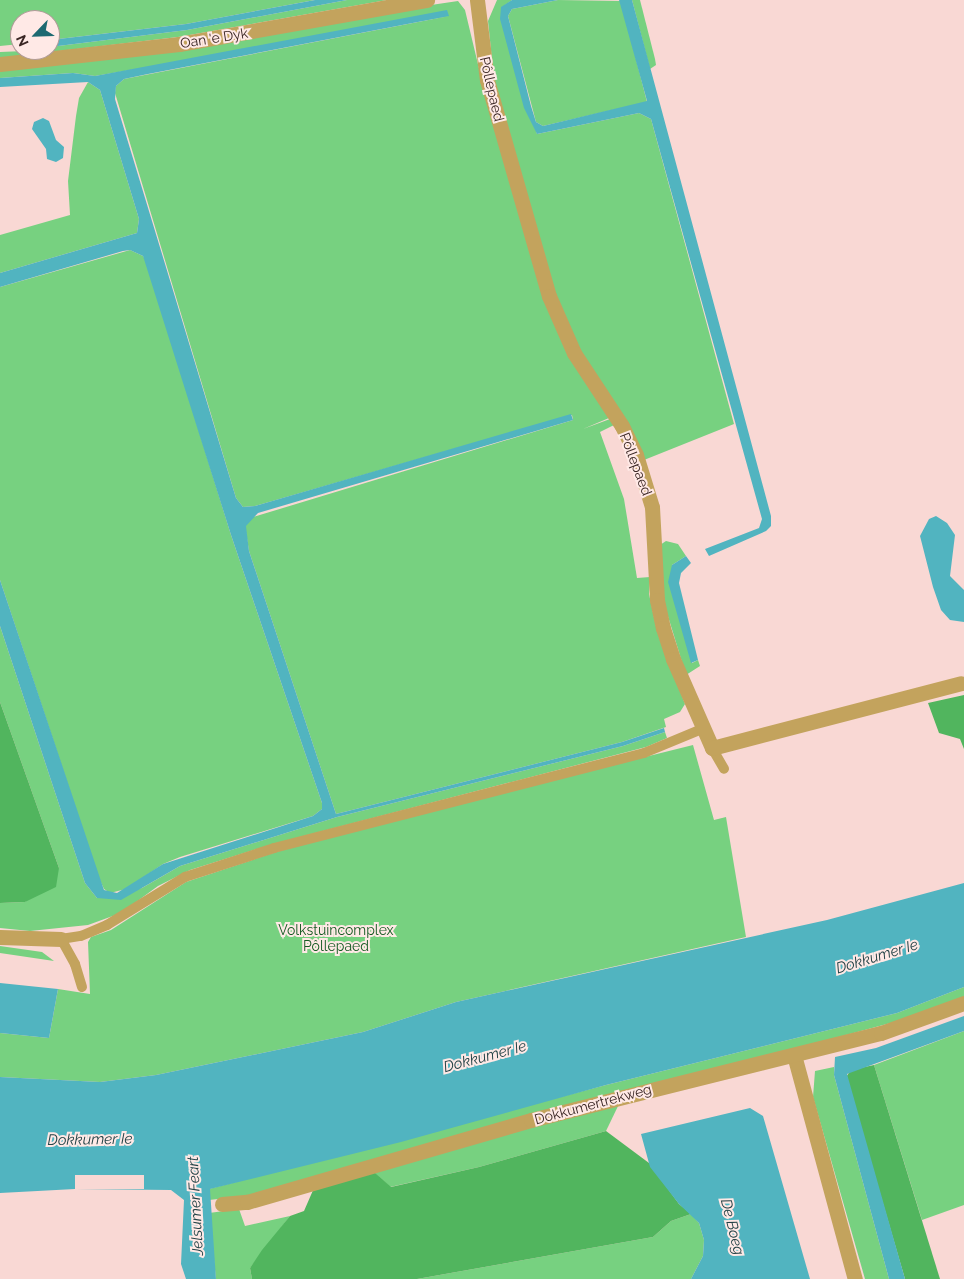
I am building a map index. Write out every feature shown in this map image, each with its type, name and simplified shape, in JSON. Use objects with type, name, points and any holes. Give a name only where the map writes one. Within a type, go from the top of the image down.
[{"type":"street","name":"Oan 'e Dyk","points":[[0,64],[179,44],[427,0]]},
{"type":"street","name":"Pôllepaed","points":[[477,0],[487,80],[547,287],[574,353],[622,426],[646,484],[654,527],[657,592],[663,628],[673,659],[712,748]]},
{"type":"street","points":[[712,748],[961,683]]},
{"type":"street","points":[[0,938],[61,939]]},
{"type":"street","name":"Dokkumertrekweg","points":[[222,1204],[247,1202],[531,1120],[881,1033],[964,1003]]},
{"type":"street","points":[[794,1055],[855,1279]]},
{"type":"lane","points":[[82,987],[75,964],[61,939],[81,936],[107,925],[160,890],[206,869],[387,818],[644,753],[704,728]]},
{"type":"lane","points":[[712,748],[724,769]]},
{"type":"green space","points":[[0,0],[315,0],[186,24],[60,39],[60,10],[10,10],[10,45],[0,46]]},
{"type":"green space","points":[[347,0],[387,0],[178,37],[60,51],[60,46],[187,30]]},
{"type":"green space","points":[[497,0],[512,0],[501,8],[537,134],[639,113],[651,119],[734,424],[644,460],[578,350],[554,294],[494,79],[488,21]]},
{"type":"green space","points":[[558,0],[621,1],[647,102],[543,126],[536,122],[508,16],[512,9]]},
{"type":"green space","points":[[632,0],[640,0],[656,65],[650,69]]},
{"type":"green space","points":[[458,1],[465,10],[482,81],[533,263],[609,418],[583,429],[610,419],[614,425],[600,432],[624,499],[637,578],[650,577],[649,594],[657,631],[685,704],[680,712],[664,719],[666,727],[622,742],[336,814],[249,551],[245,526],[250,518],[573,420],[572,415],[255,506],[243,507],[236,498],[115,93],[116,86],[124,79],[449,16],[95,76],[73,73],[0,78],[0,69]]},
{"type":"green space","points":[[0,52],[10,52],[10,57],[0,58]]},
{"type":"green space","points":[[88,82],[100,90],[139,219],[137,233],[0,273],[0,235],[70,215],[68,181],[76,116],[79,98]]},
{"type":"green space","points":[[130,250],[143,256],[147,263],[231,535],[322,803],[322,809],[313,816],[180,857],[163,864],[126,889],[110,893],[104,889],[99,878],[0,580],[0,287]]},
{"type":"green space","points":[[666,541],[678,544],[686,556],[672,565],[692,663],[698,660],[700,666],[686,675],[663,600],[660,545]]},
{"type":"green space","points":[[0,626],[85,883],[97,898],[142,888],[180,866],[337,817],[623,746],[665,732],[667,738],[646,747],[273,844],[190,870],[158,886],[121,913],[88,925],[30,931],[0,928],[0,903],[25,902],[59,868],[0,702]]},
{"type":"green space","points":[[964,695],[964,749],[960,739],[939,733],[928,703]]},
{"type":"green space","points":[[0,702],[59,868],[56,887],[25,902],[0,903]]},
{"type":"green space","name":"Volkstuincomplex Pôllepaed","points":[[693,745],[714,820],[726,817],[746,937],[456,1002],[363,1032],[156,1075],[100,1082],[0,1077],[0,1033],[49,1038],[58,989],[90,994],[88,942],[91,937],[111,930],[186,882],[276,852],[388,821]]},
{"type":"green space","points":[[0,946],[42,952],[54,961],[0,953]]},
{"type":"green space","points":[[964,987],[964,997],[909,1018],[254,1195],[209,1200],[209,1189],[606,1085],[897,1013]]},
{"type":"green space","points":[[964,1031],[964,1205],[922,1220],[874,1065]]},
{"type":"green space","points":[[874,1065],[940,1279],[905,1279],[846,1077],[851,1070]]},
{"type":"green space","points":[[834,1067],[834,1075],[889,1279],[865,1279],[813,1097],[815,1071]]},
{"type":"green space","points":[[620,1102],[606,1131],[479,1167],[390,1187],[373,1171]]},
{"type":"green space","points":[[606,1131],[649,1163],[679,1204],[691,1214],[671,1221],[653,1237],[417,1279],[252,1279],[250,1268],[262,1250],[290,1216],[304,1211],[314,1188],[373,1171],[391,1187],[479,1167]]},
{"type":"green space","points":[[239,1209],[245,1226],[290,1216],[250,1268],[252,1279],[216,1279],[209,1213]]},
{"type":"green space","points":[[691,1214],[699,1223],[704,1240],[703,1256],[691,1279],[417,1279],[653,1237],[671,1221]]},
{"type":"water","points":[[315,0],[347,0],[187,30],[60,46],[60,39],[186,24]]},
{"type":"water","points":[[512,0],[558,0],[512,9],[508,16],[536,122],[543,126],[647,101],[619,0],[632,0],[771,516],[771,526],[766,531],[709,556],[705,549],[759,528],[762,519],[651,119],[639,113],[537,134],[524,108],[500,19],[501,7]]},
{"type":"water","points":[[447,10],[449,16],[124,79],[116,86],[115,99],[236,498],[243,507],[255,506],[571,414],[573,420],[258,513],[246,526],[249,551],[336,814],[622,742],[664,728],[665,732],[623,746],[337,817],[180,866],[121,900],[97,898],[85,883],[0,626],[0,580],[104,890],[117,893],[163,864],[313,816],[322,809],[322,803],[231,535],[143,256],[130,250],[123,251],[0,287],[0,273],[137,233],[139,219],[100,90],[88,82],[0,87],[0,78],[73,73],[95,76]]},
{"type":"water","points":[[43,118],[49,121],[56,140],[64,147],[63,158],[56,162],[47,159],[46,149],[32,129],[34,122]]},
{"type":"water","points":[[936,516],[947,523],[955,535],[950,576],[964,590],[964,622],[950,620],[941,610],[933,587],[920,536],[929,519]]},
{"type":"water","points":[[686,556],[691,563],[681,573],[679,583],[698,660],[691,663],[668,582],[672,565]]},
{"type":"water","points":[[964,883],[964,987],[897,1013],[606,1085],[401,1142],[210,1189],[216,1279],[186,1279],[181,1264],[184,1200],[171,1190],[75,1189],[0,1193],[0,1077],[100,1082],[156,1075],[363,1032],[456,1002],[827,920]]},
{"type":"water","points":[[0,983],[58,989],[49,1038],[0,1033]]},
{"type":"water","points":[[964,1016],[964,1031],[847,1074],[905,1279],[889,1279],[834,1075],[835,1057],[876,1048]]},
{"type":"water","name":"De Boeg","points":[[750,1108],[763,1116],[810,1279],[691,1279],[703,1256],[704,1240],[699,1223],[679,1204],[650,1167],[641,1134]]},
{"type":"pier","points":[[75,1175],[144,1175],[144,1189],[75,1189]]},
{"type":"water label","name":"Dokkumer Ie","points":[[877,957]]},
{"type":"water label","name":"Dokkumer Ie","points":[[485,1057]]},
{"type":"water label","name":"Dokkumer Ie","points":[[90,1140]]},
{"type":"water label","name":"Jelsumer Feart","points":[[196,1206]]}]
